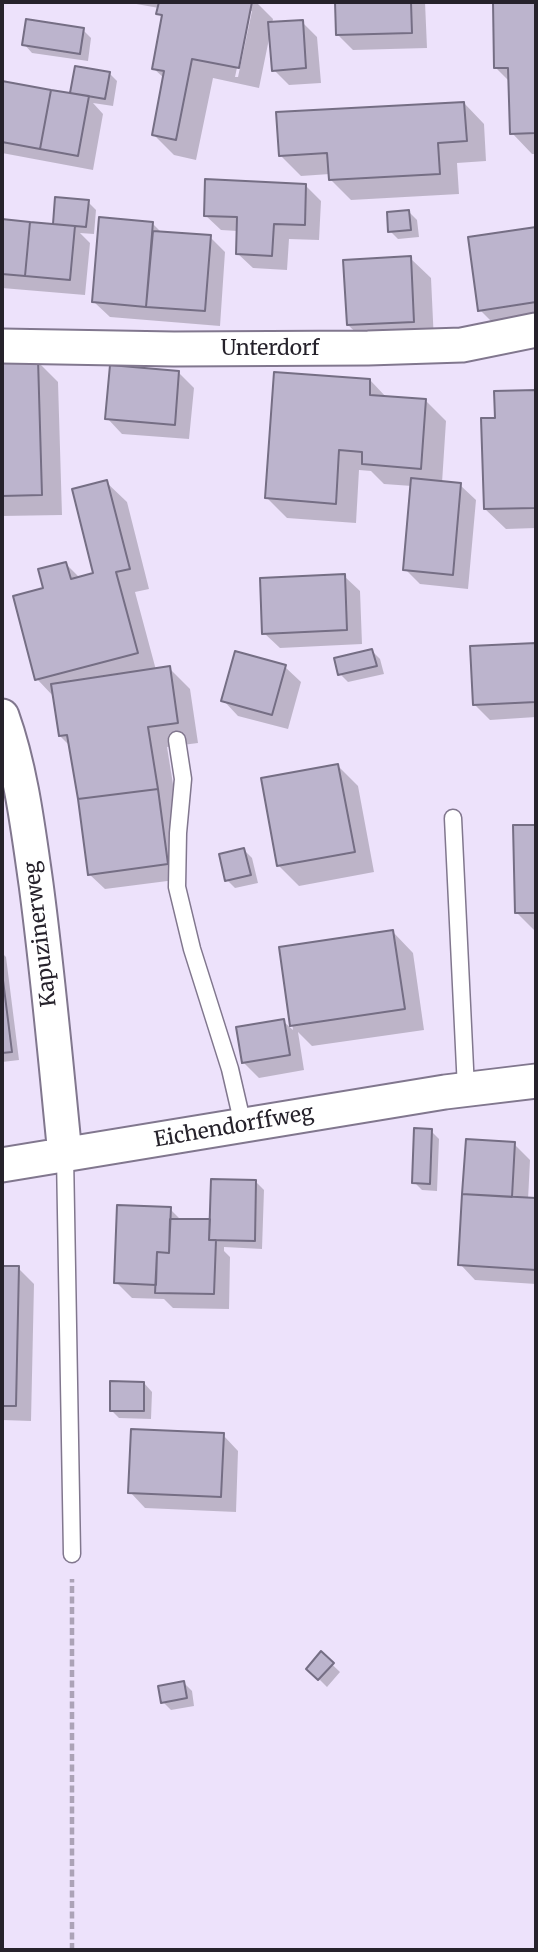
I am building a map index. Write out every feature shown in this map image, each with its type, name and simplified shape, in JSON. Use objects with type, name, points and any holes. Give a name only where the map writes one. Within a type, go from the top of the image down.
[{"type":"street","name":"Unterdorf","points":[[2,346],[368,348],[462,345],[536,330]]},
{"type":"street","name":"Kapuzinerweg","points":[[2,716],[8,732],[27,822],[44,948],[65,1155]]},
{"type":"street","name":"Eichendorffweg","points":[[2,1165],[466,1089],[536,1081]]},
{"type":"lane","points":[[177,740],[183,779],[177,887],[192,949],[230,1069],[243,1125]]},
{"type":"lane","points":[[453,818],[466,1089]]},
{"type":"lane","points":[[65,1155],[72,1554]]},
{"type":"path","points":[[72,1554],[72,1950]]},
{"type":"building","points":[[159,2],[252,2],[239,68],[192,59],[176,140],[152,135],[164,71],[152,69],[162,15],[156,14]]},
{"type":"building","points":[[335,2],[411,2],[412,33],[336,35]]},
{"type":"building","points":[[493,2],[536,2],[536,133],[510,134],[508,68],[494,68]]},
{"type":"building","points":[[26,19],[84,28],[80,54],[22,45]]},
{"type":"building","points":[[303,20],[306,68],[272,71],[268,22]]},
{"type":"building","points":[[75,66],[110,72],[105,99],[70,93]]},
{"type":"building","points":[[2,81],[51,90],[40,149],[2,142]]},
{"type":"building","points":[[51,90],[89,96],[78,156],[40,149]]},
{"type":"building","points":[[464,102],[467,141],[438,143],[440,174],[329,180],[327,153],[279,156],[276,112]]},
{"type":"building","points":[[205,179],[306,184],[305,225],[274,224],[272,256],[236,254],[237,217],[204,216]]},
{"type":"building","points":[[55,197],[89,200],[86,227],[53,224]]},
{"type":"building","points":[[409,210],[411,230],[388,232],[387,212]]},
{"type":"building","points":[[99,217],[153,222],[146,307],[92,302]]},
{"type":"building","points":[[2,219],[30,222],[25,276],[2,274]]},
{"type":"building","points":[[30,222],[75,226],[70,280],[25,276]]},
{"type":"building","points":[[536,227],[536,302],[478,311],[468,237]]},
{"type":"building","points":[[153,231],[211,235],[205,311],[146,307]]},
{"type":"building","points":[[411,256],[414,322],[347,325],[343,260]]},
{"type":"building","points":[[38,359],[42,495],[2,496],[2,360]]},
{"type":"building","points":[[110,365],[179,371],[175,425],[105,419]]},
{"type":"building","points":[[274,372],[370,379],[370,395],[426,399],[421,469],[362,464],[362,452],[339,450],[336,504],[265,498]]},
{"type":"building","points":[[536,390],[536,508],[484,509],[481,418],[495,418],[494,391]]},
{"type":"building","points":[[411,478],[461,483],[453,575],[403,570]]},
{"type":"building","points":[[107,480],[130,569],[116,572],[138,653],[35,680],[13,596],[43,588],[38,569],[66,562],[71,579],[93,573],[72,489]]},
{"type":"building","points":[[345,574],[347,630],[262,634],[260,578]]},
{"type":"building","points":[[536,643],[536,702],[473,705],[470,646]]},
{"type":"building","points":[[372,649],[377,666],[338,675],[334,658]]},
{"type":"building","points":[[235,651],[286,665],[272,715],[221,701]]},
{"type":"building","points":[[170,666],[178,723],[148,727],[158,789],[78,799],[67,735],[59,736],[51,684]]},
{"type":"building","points":[[338,764],[355,852],[277,866],[261,778]]},
{"type":"building","points":[[158,789],[168,864],[88,875],[78,799]]},
{"type":"building","points":[[513,825],[536,825],[536,913],[515,913]]},
{"type":"building","points":[[244,848],[251,875],[225,881],[219,854]]},
{"type":"building","points":[[393,930],[405,1009],[290,1026],[279,947]]},
{"type":"building","points":[[2,972],[12,1052],[2,1053]]},
{"type":"building","points":[[284,1019],[290,1055],[242,1063],[236,1027]]},
{"type":"building","points":[[414,1128],[432,1129],[430,1184],[412,1183]]},
{"type":"building","points":[[466,1139],[515,1142],[512,1197],[462,1194]]},
{"type":"building","points":[[211,1179],[256,1180],[255,1241],[209,1240]]},
{"type":"building","points":[[462,1194],[536,1198],[536,1270],[458,1265]]},
{"type":"building","points":[[117,1205],[171,1207],[169,1253],[157,1252],[156,1285],[114,1283]]},
{"type":"building","points":[[170,1219],[210,1219],[209,1240],[216,1240],[214,1294],[155,1293],[157,1252],[169,1253]]},
{"type":"building","points":[[2,1266],[19,1266],[16,1406],[2,1406]]},
{"type":"building","points":[[110,1381],[144,1382],[144,1411],[110,1411]]},
{"type":"building","points":[[131,1429],[224,1433],[221,1497],[128,1493]]},
{"type":"building","points":[[321,1651],[334,1663],[318,1680],[306,1669]]},
{"type":"building","points":[[184,1681],[187,1698],[161,1703],[158,1686]]}]
